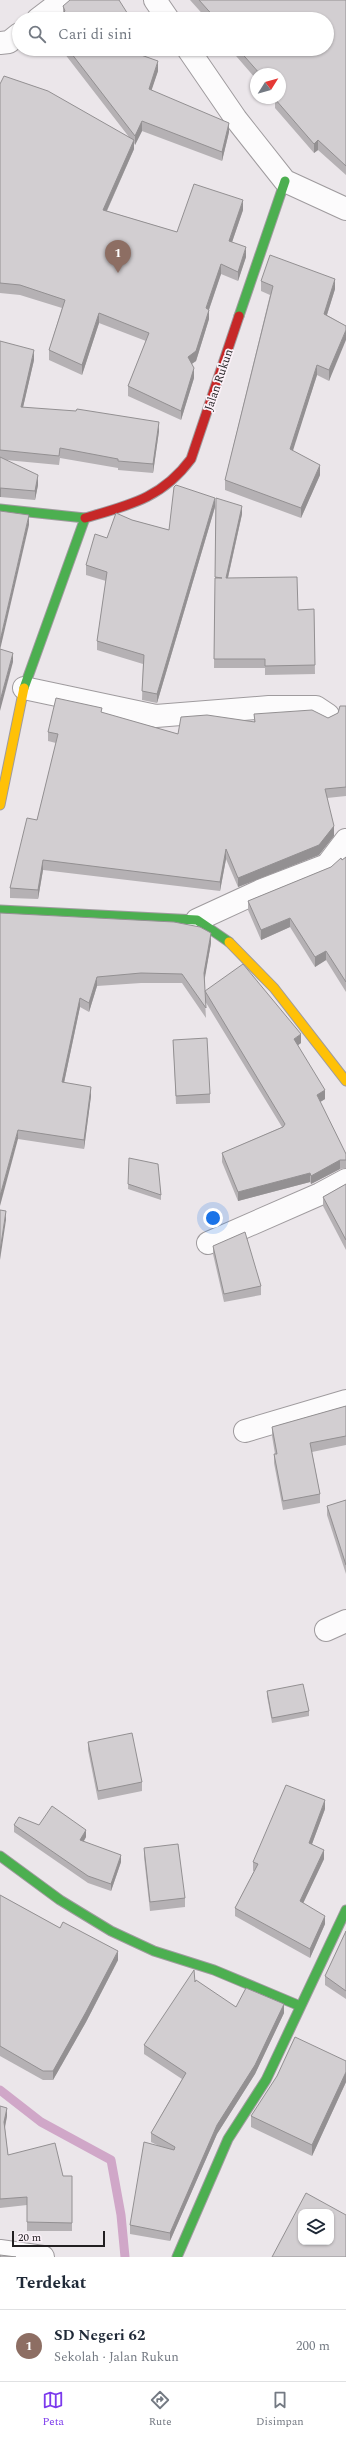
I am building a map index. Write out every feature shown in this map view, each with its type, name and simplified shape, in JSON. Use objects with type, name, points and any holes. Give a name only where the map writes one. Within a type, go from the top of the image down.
[{"type":"street","points":[[47,12],[63,0]]},
{"type":"street","points":[[155,0],[163,12]]},
{"type":"street","points":[[0,43],[9,42],[12,40]]},
{"type":"street","points":[[193,56],[236,119],[285,181],[346,209]]},
{"type":"street","name":"Jalan Rukun","points":[[85,518],[153,496],[167,487],[180,475],[191,459],[285,181]]},
{"type":"street","points":[[0,509],[85,518],[24,688],[0,805]]},
{"type":"street","points":[[24,688],[156,716],[269,707],[316,707],[328,715]]},
{"type":"street","points":[[0,910],[197,920],[262,890],[327,865],[346,840]]},
{"type":"street","points":[[197,920],[224,937],[250,962],[296,1013],[346,1081]]},
{"type":"street","points":[[208,1243],[320,1194],[346,1180]]},
{"type":"street","points":[[246,1431],[346,1401]]},
{"type":"street","points":[[326,1630],[346,1621]]},
{"type":"street","points":[[0,1856],[60,1900],[111,1931],[154,1951],[214,1970],[300,2006]]},
{"type":"street","points":[[177,2257],[228,2139],[266,2080],[346,1910]]},
{"type":"street","points":[[0,2251],[43,2257]]},
{"type":"building","points":[[70,0],[119,0],[127,12],[64,12],[63,6]]},
{"type":"building","points":[[199,0],[346,0],[346,166],[318,140],[314,144],[279,104],[286,104],[286,68],[255,68],[244,56],[334,56],[334,12],[210,12]]},
{"type":"building","points":[[73,56],[144,56],[158,61],[149,89],[229,123],[222,152],[142,121],[135,136]]},
{"type":"building","points":[[4,76],[48,91],[134,140],[103,210],[177,232],[194,184],[243,200],[229,241],[246,247],[238,272],[221,264],[206,308],[209,310],[196,351],[188,357],[194,368],[181,411],[128,386],[149,333],[99,313],[82,365],[49,350],[65,300],[20,285],[0,283],[0,84]]},
{"type":"building","points":[[270,255],[335,279],[324,314],[346,326],[346,330],[329,370],[317,365],[290,449],[320,465],[301,508],[225,480],[273,286],[261,281]]},
{"type":"building","points":[[0,341],[34,350],[21,407],[76,411],[77,409],[159,422],[153,464],[118,461],[118,459],[60,448],[59,456],[0,450]]},
{"type":"building","points":[[0,457],[38,475],[35,491],[0,488]]},
{"type":"building","points":[[176,485],[215,498],[157,694],[142,691],[144,655],[97,641],[107,572],[86,565],[95,534],[107,538],[116,513],[132,520],[169,530],[174,487]]},
{"type":"building","points":[[216,498],[242,506],[226,578],[297,577],[298,610],[314,609],[315,665],[265,666],[265,659],[214,659],[215,578],[222,578],[215,577]]},
{"type":"building","points":[[0,511],[29,515],[0,641]]},
{"type":"building","points":[[0,649],[13,653],[0,701]]},
{"type":"building","points":[[56,698],[102,708],[101,712],[178,734],[181,717],[207,715],[255,722],[254,714],[312,710],[328,718],[338,713],[340,706],[346,706],[346,787],[325,789],[334,826],[319,845],[238,878],[226,849],[220,882],[43,860],[38,890],[10,888],[27,818],[37,820],[58,734],[48,732]]},
{"type":"building","points":[[346,857],[346,982],[326,951],[315,957],[290,918],[261,930],[248,901],[331,867],[341,858],[342,860]]},
{"type":"building","points":[[0,913],[174,922],[200,927],[211,933],[204,973],[206,1008],[182,974],[141,973],[97,977],[89,1003],[80,998],[62,1082],[91,1087],[84,1140],[18,1130],[0,1196]]},
{"type":"building","points":[[243,964],[301,1034],[294,1039],[325,1090],[317,1095],[346,1154],[346,1160],[340,1160],[311,1176],[310,1173],[238,1192],[222,1153],[283,1127],[285,1124],[205,991]]},
{"type":"building","points":[[207,1038],[210,1094],[176,1096],[173,1040]]},
{"type":"building","points":[[129,1158],[158,1164],[161,1195],[128,1184]]},
{"type":"building","points":[[346,1184],[346,1240],[323,1197]]},
{"type":"building","points":[[0,1210],[6,1211],[0,1251]]},
{"type":"building","points":[[245,1232],[261,1286],[224,1294],[213,1246]]},
{"type":"building","points":[[346,1406],[346,1436],[310,1443],[320,1494],[283,1501],[274,1454],[277,1454],[272,1427]]},
{"type":"building","points":[[346,1500],[346,1565],[327,1506]]},
{"type":"building","points":[[303,1684],[309,1711],[272,1718],[267,1691]]},
{"type":"building","points":[[132,1733],[142,1782],[98,1791],[88,1742]]},
{"type":"building","points":[[286,1785],[325,1800],[309,1843],[324,1850],[300,1901],[325,1916],[310,1949],[235,1908],[258,1864],[253,1862]]},
{"type":"building","points":[[52,1806],[86,1830],[80,1840],[121,1855],[111,1884],[88,1876],[14,1825],[19,1817],[39,1825]]},
{"type":"building","points":[[178,1844],[185,1898],[150,1902],[144,1848]]},
{"type":"building","points":[[0,1895],[60,1928],[63,1922],[118,1951],[53,2071],[43,2071],[0,2046]]},
{"type":"building","points":[[346,1931],[346,1991],[325,1976]]},
{"type":"building","points":[[194,1970],[195,1982],[196,1980],[236,2007],[246,1988],[284,2004],[255,2065],[217,2125],[170,2233],[130,2225],[144,2142],[174,2150],[175,2147],[151,2133],[186,2073],[144,2045]]},
{"type":"building","points":[[295,2037],[346,2061],[346,2072],[312,2145],[251,2116],[277,2076]]},
{"type":"building","points":[[0,2106],[7,2108],[4,2122],[8,2155],[55,2143],[63,2176],[72,2176],[72,2223],[27,2222],[27,2197],[0,2199]]},
{"type":"building","points":[[306,2193],[346,2215],[346,2257],[272,2257]]},
{"type":"building","points":[[0,2255],[16,2257],[0,2257]]},
{"type":"waterway","points":[[0,2090],[41,2122],[111,2160],[121,2215],[125,2257]]},
{"type":"traffic: fast","points":[[239,316],[285,181]]},
{"type":"traffic: fast","points":[[0,509],[85,518],[24,688]]},
{"type":"traffic: fast","points":[[0,910],[197,920],[229,942]]},
{"type":"traffic: fast","points":[[0,1856],[60,1900],[111,1931],[154,1951],[214,1970],[300,2006]]},
{"type":"traffic: fast","points":[[177,2257],[228,2139],[266,2080],[346,1910]]},
{"type":"traffic: slow","points":[[0,805],[24,688]]},
{"type":"traffic: slow","points":[[229,942],[274,988],[346,1081]]},
{"type":"traffic: jam","points":[[85,518],[131,504],[157,491],[169,483],[191,459],[239,316]]},
{"type":"place","name":"SD Negeri 62","points":[[118,273]]}]
